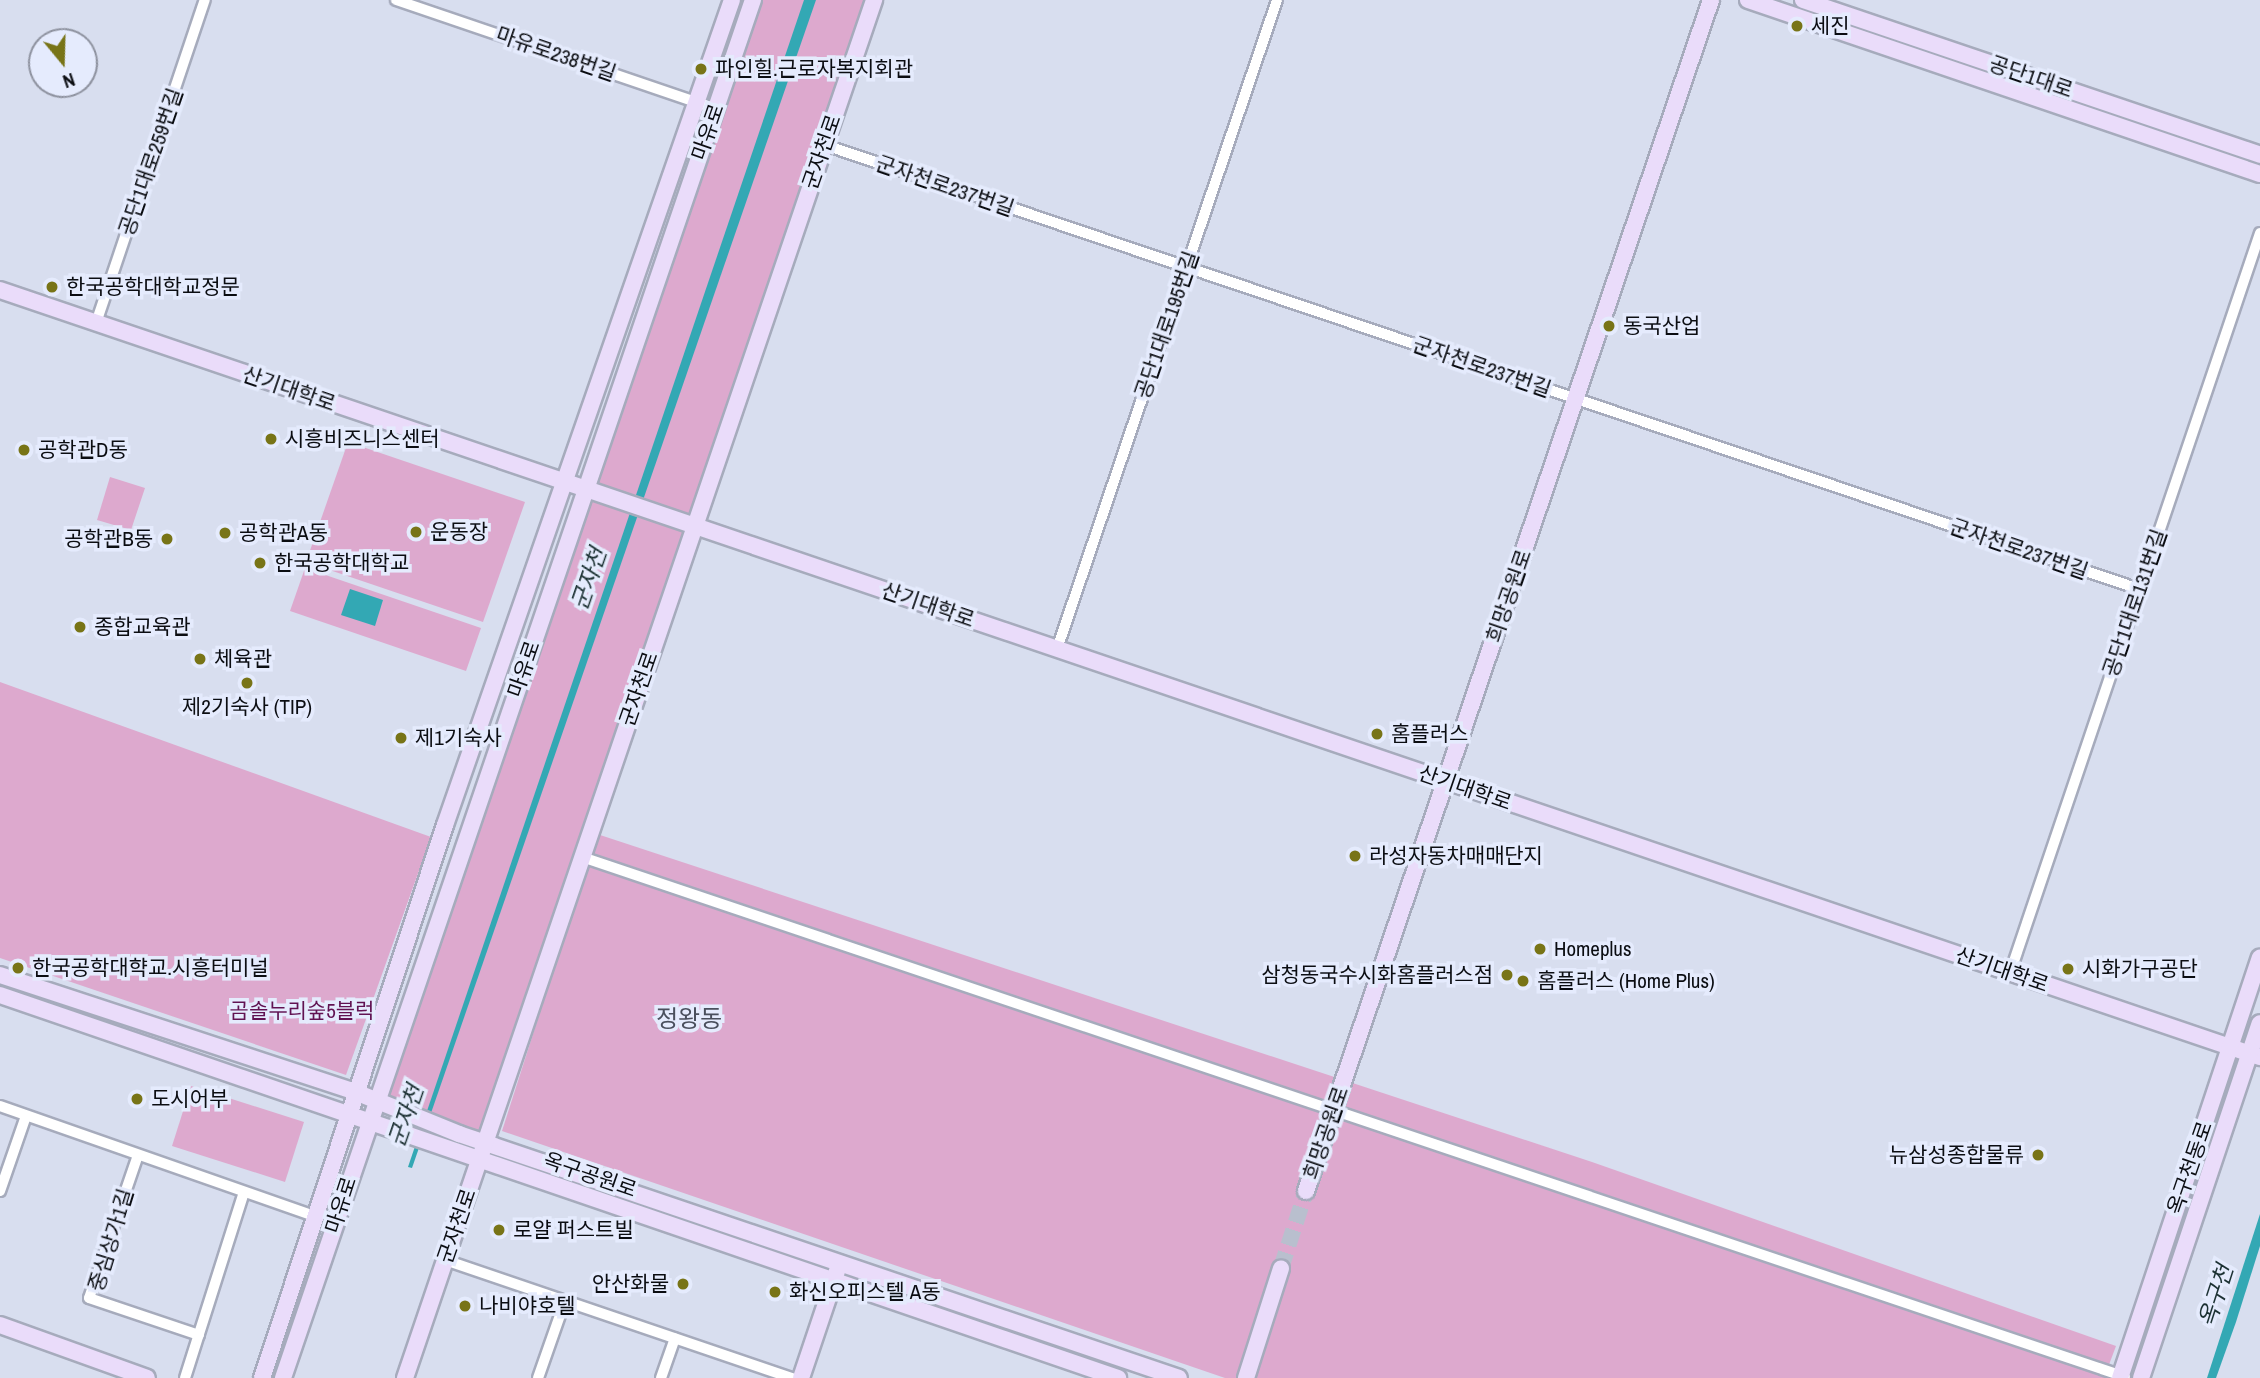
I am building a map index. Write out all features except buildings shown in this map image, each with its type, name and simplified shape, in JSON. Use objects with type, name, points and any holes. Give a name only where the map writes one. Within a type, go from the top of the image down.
[{"type":"street","name":"공단1대로259번길","points":[[96,323],[205,0]]},
{"type":"street","name":"마유로238번길","points":[[396,0],[716,108]]},
{"type":"street","name":"마유로","points":[[262,1378],[352,1113],[445,825],[732,0]]},
{"type":"street","name":"마유로","points":[[283,1378],[753,0]]},
{"type":"street","name":"군자천로","points":[[405,1378],[874,0]]},
{"type":"street","name":"공단1대로195번길","points":[[1057,649],[1277,0]]},
{"type":"street","name":"희망공원로","points":[[1306,1191],[1711,0]]},
{"type":"street","points":[[1748,0],[2260,174]]},
{"type":"street","name":"공단1대로","points":[[1802,0],[2260,155]]},
{"type":"street","name":"군자천로237번길","points":[[825,145],[2139,589]]},
{"type":"street","name":"공단1대로131번길","points":[[2010,972],[2260,233]]},
{"type":"street","name":"산기대학로","points":[[0,290],[2255,1056]]},
{"type":"street","points":[[582,857],[2122,1377]]},
{"type":"street","name":"옥구천동로","points":[[2122,1377],[2260,958]]},
{"type":"street","name":"옥구공원로","points":[[0,975],[358,1093],[459,1134],[486,1140],[1179,1378]]},
{"type":"street","name":"옥구공원로","points":[[0,995],[372,1119],[1118,1378]]},
{"type":"street","name":"옥구천동로","points":[[2141,1378],[2255,1056],[2260,1023]]},
{"type":"street","points":[[0,1107],[317,1217]]},
{"type":"street","points":[[0,1191],[26,1116]]},
{"type":"street","name":"중심상가1길","points":[[138,1155],[89,1298],[198,1335]]},
{"type":"street","points":[[185,1378],[244,1192]]},
{"type":"street","points":[[445,1260],[792,1378]]},
{"type":"street","points":[[801,1378],[841,1262]]},
{"type":"street","points":[[1243,1375],[1280,1268]]},
{"type":"street","points":[[538,1378],[565,1301]]},
{"type":"street","points":[[0,1325],[147,1378]]},
{"type":"street","points":[[662,1378],[674,1338]]},
{"type":"green space","points":[[753,0],[874,0],[486,1140],[378,1101]]},
{"type":"green space","name":"운동장","points":[[348,442],[525,502],[483,622],[306,562]]},
{"type":"green space","points":[[110,477],[145,488],[131,530],[97,520]]},
{"type":"green space","points":[[305,568],[481,628],[466,671],[290,611]]},
{"type":"green space","name":"곰솔누리숲5블럭","points":[[0,682],[431,837],[346,1075],[0,958]]},
{"type":"green space","points":[[597,834],[1592,1162],[2116,1346],[2104,1378],[1225,1378],[502,1131]]},
{"type":"green space","points":[[191,1086],[304,1122],[285,1182],[172,1146]]},
{"type":"water","points":[[804,0],[816,0],[412,1168],[408,1167]]},
{"type":"water","points":[[350,589],[383,600],[375,626],[341,615]]},
{"type":"water","points":[[2260,1214],[2260,1246],[2236,1322],[2216,1378],[2207,1378]]},
{"type":"tunnel","points":[[1281,1268],[1306,1191]]},
{"type":"place","name":"세진","points":[[1797,26]]},
{"type":"place","name":"파인힐.근로자복지회관","points":[[701,69]]},
{"type":"place","name":"한국공학대학교정문","points":[[52,287]]},
{"type":"place","name":"동국산업","points":[[1609,326]]},
{"type":"place","name":"시흥비즈니스센터","points":[[271,439]]},
{"type":"place","name":"공학관D동","points":[[24,450]]},
{"type":"place","name":"운동장","points":[[416,532]]},
{"type":"place","name":"공학관A동","points":[[225,533]]},
{"type":"place","name":"공학관B동","points":[[167,539]]},
{"type":"place","name":"한국공학대학교","points":[[260,563]]},
{"type":"place","name":"종합교육관","points":[[80,627]]},
{"type":"place","name":"체육관","points":[[200,659]]},
{"type":"place","name":"제2기숙사 (TIP)","points":[[247,683]]},
{"type":"place","name":"홈플러스","points":[[1377,734]]},
{"type":"place","name":"제1기숙사","points":[[401,738]]},
{"type":"place","name":"라성자동차매매단지","points":[[1355,856]]},
{"type":"place","name":"Homeplus","points":[[1540,949]]},
{"type":"place","name":"한국공학대햑교.시흥터미널","points":[[18,968]]},
{"type":"place","name":"시화가구공단","points":[[2068,969]]},
{"type":"place","name":"삼청동국수시화홈플러스점","points":[[1507,975]]},
{"type":"place","name":"홈플러스 (Home Plus)","points":[[1523,981]]},
{"type":"place","name":"도시어부","points":[[137,1099]]},
{"type":"place","name":"뉴삼성종합물류","points":[[2038,1155]]},
{"type":"place","name":"로얄 퍼스트빌","points":[[499,1230]]},
{"type":"place","name":"안산화물","points":[[683,1284]]},
{"type":"place","name":"화신오피스텔 A동","points":[[775,1292]]},
{"type":"place","name":"나비야호텔","points":[[465,1306]]},
{"type":"district","name":"정왕동","points":[[689,1019]]},
{"type":"water label","name":"군자천","points":[[589,579]]},
{"type":"water label","name":"군자천","points":[[406,1116]]},
{"type":"water label","name":"옥구천","points":[[2216,1296]]}]
